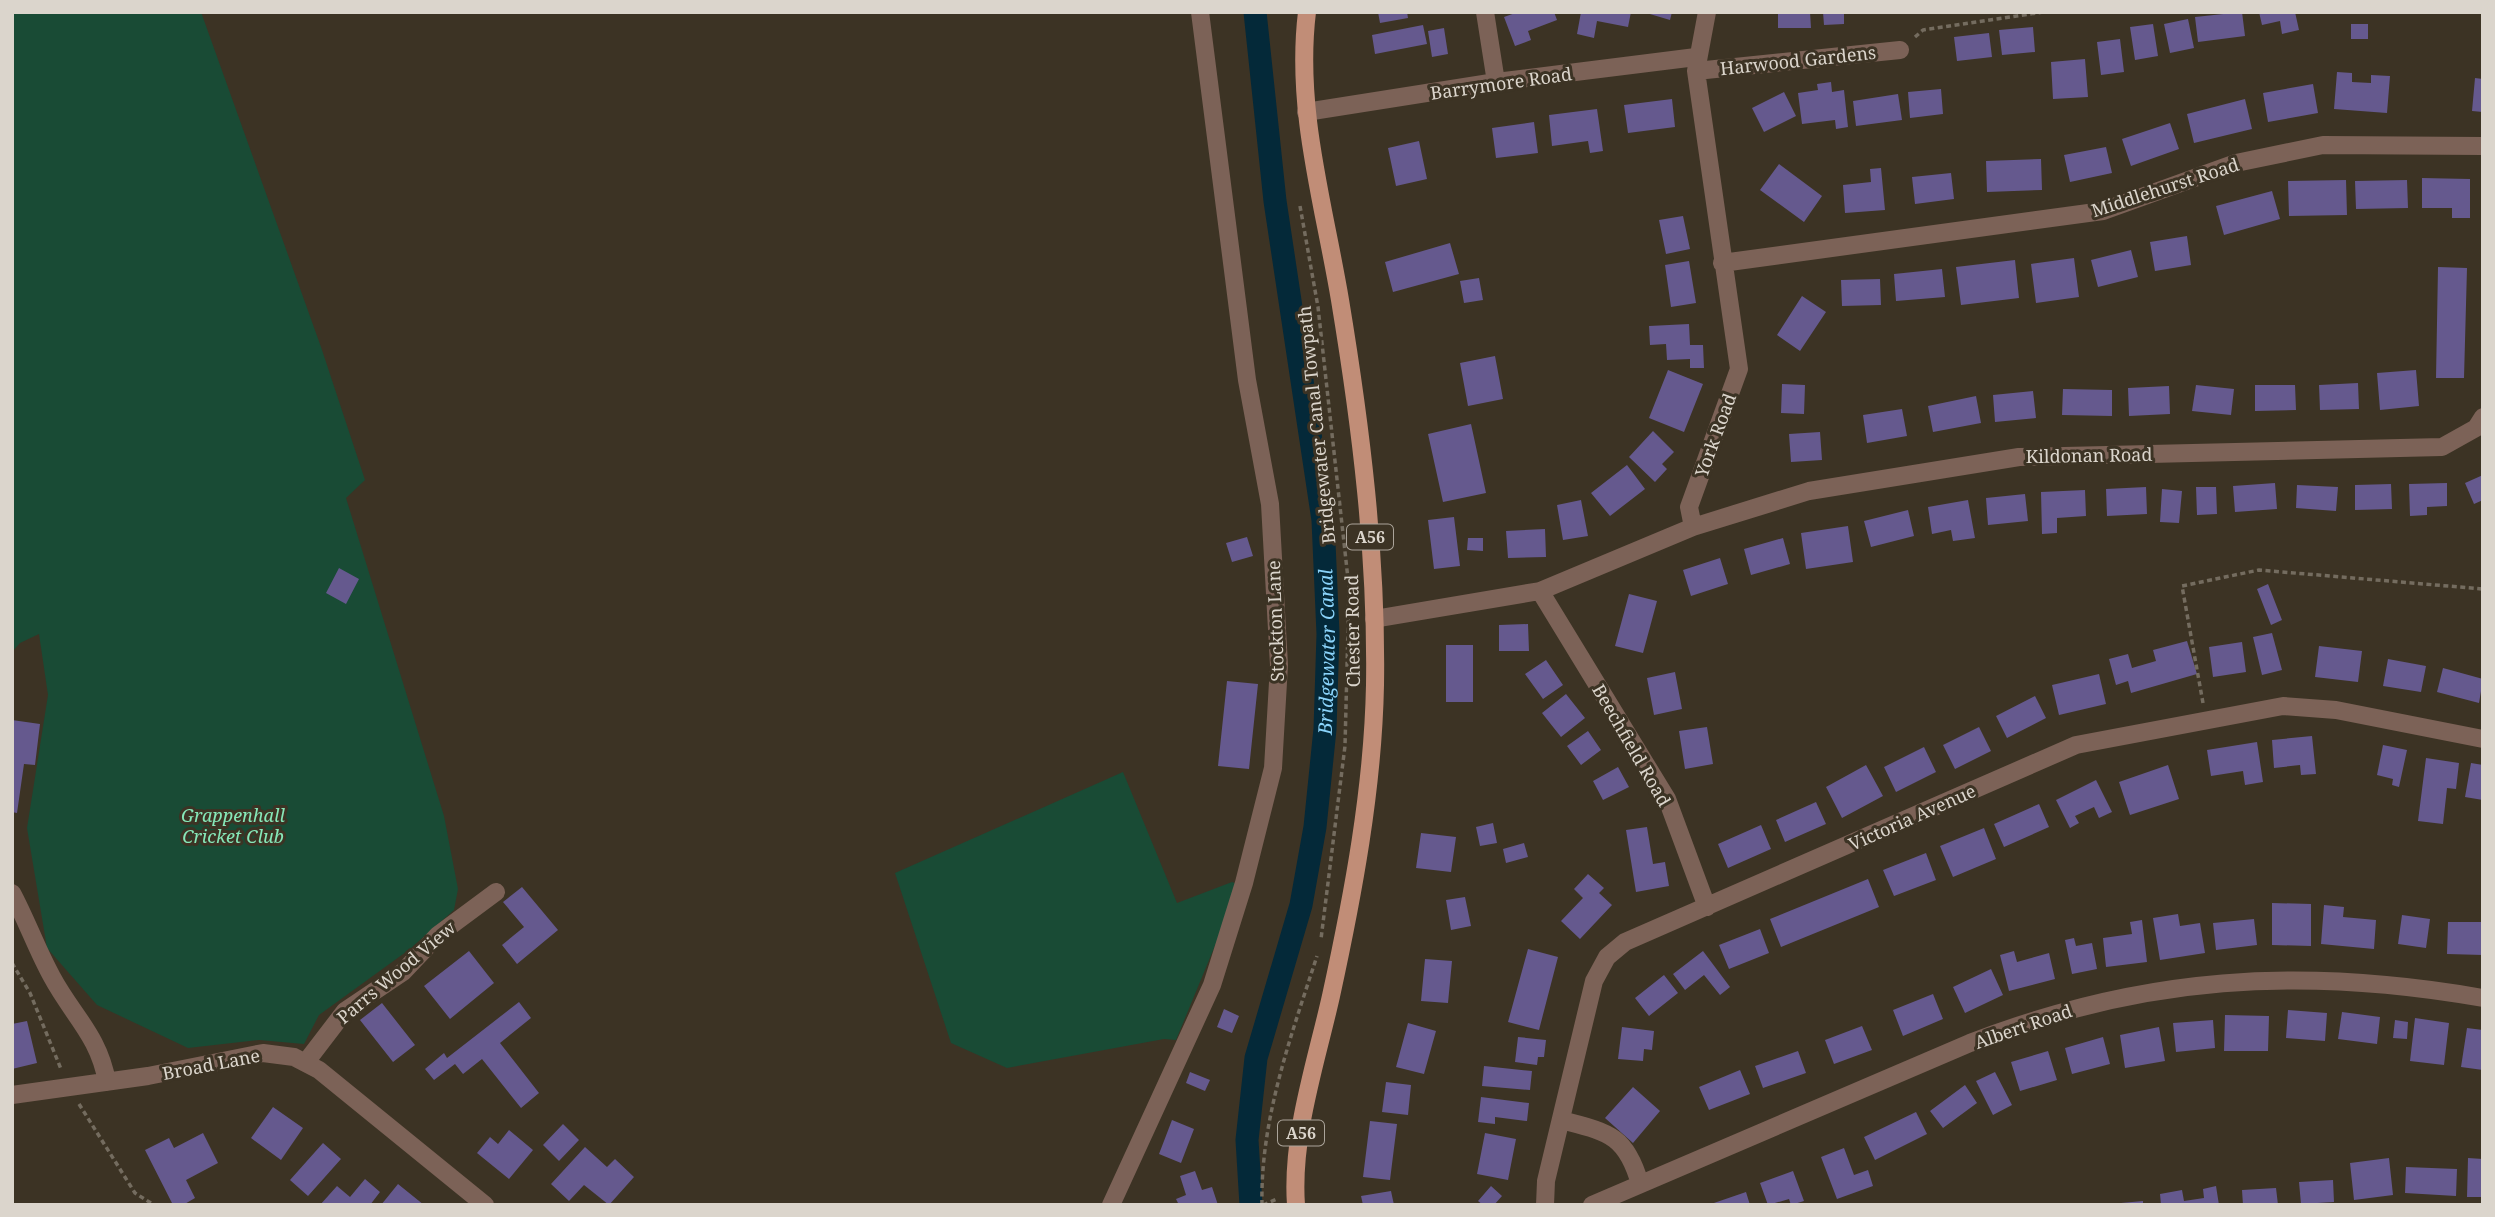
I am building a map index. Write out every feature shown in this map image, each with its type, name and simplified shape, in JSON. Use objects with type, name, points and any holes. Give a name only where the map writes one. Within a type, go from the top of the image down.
[{"type":"main road","name":"Chester Road","points":[[1296,1205],[1303,1124],[1339,957],[1367,795],[1374,710],[1374,619],[1369,526],[1360,434],[1306,112],[1303,71],[1307,12]]},
{"type":"street","name":"Stockton Lane","points":[[1111,1205],[1212,985],[1244,883],[1273,768],[1279,665],[1270,504],[1247,380],[1200,12]]},
{"type":"street","points":[[1485,12],[1496,82]]},
{"type":"street","name":"York Road","points":[[1693,527],[1689,507],[1739,369],[1696,64],[1707,12]]},
{"type":"street","name":"Harwood Gardens","points":[[1696,64],[1900,50]]},
{"type":"street","name":"Barrymore Road","points":[[1306,112],[1496,82],[1696,64]]},
{"type":"street","name":"Middlehurst Road","points":[[1722,263],[2103,211],[2236,163],[2323,145],[2483,146]]},
{"type":"street","name":"Kildonan Road","points":[[1693,527],[1809,491],[2019,457],[2442,447],[2476,428],[2483,417]]},
{"type":"street","points":[[1374,619],[1540,591],[1693,527]]},
{"type":"street","name":"Beechfield Road","points":[[1540,591],[1667,799],[1707,907]]},
{"type":"street","name":"Victoria Avenue","points":[[1545,1205],[1546,1181],[1594,981],[1607,957],[1625,942],[2076,745],[2283,706],[2336,710],[2483,739]]},
{"type":"street","name":"Parrs Wood View","points":[[306,1062],[345,1011],[403,972],[438,935],[496,892]]},
{"type":"street","points":[[12,893],[51,976],[95,1040],[103,1058],[107,1082]]},
{"type":"street","name":"Albert Road","points":[[1592,1205],[1970,1043],[2032,1019],[2108,998],[2201,984],[2284,979],[2374,982],[2483,998]]},
{"type":"street","name":"Broad Lane","points":[[12,1095],[107,1082],[242,1055],[280,1054],[306,1062],[485,1205]]},
{"type":"street","points":[[1561,1120],[1601,1131],[1619,1143],[1632,1157],[1640,1184]]},
{"type":"path","points":[[1900,50],[1923,30],[2043,12]]},
{"type":"path","name":"Bridgewater Canal Towpath","points":[[1262,1205],[1267,1137],[1285,1051],[1320,951],[1345,746],[1349,641],[1349,587],[1318,307],[1299,201]]},
{"type":"path","points":[[2205,719],[2182,586],[2259,570],[2483,589]]},
{"type":"path","points":[[12,963],[30,993],[69,1088],[135,1193],[154,1205]]},
{"type":"path","points":[[1262,1205],[1270,1202]]},
{"type":"green space","name":"Grappenhall Cricket Club","points":[[12,12],[201,12],[321,347],[365,480],[346,498],[444,816],[458,889],[454,910],[410,949],[319,1015],[304,1044],[259,1040],[188,1048],[97,1005],[47,948],[27,828],[48,695],[39,634],[20,643],[12,652]]},
{"type":"green space","points":[[1123,772],[1177,903],[1232,882],[1240,885],[1176,1040],[1164,1039],[1007,1068],[951,1043],[895,873]]},
{"type":"building","points":[[1378,12],[1407,12],[1408,18],[1380,23]]},
{"type":"building","points":[[1518,12],[1554,12],[1557,20],[1528,31],[1531,40],[1515,46],[1504,17]]},
{"type":"building","points":[[1581,12],[1631,12],[1628,27],[1597,21],[1594,38],[1577,34]]},
{"type":"building","points":[[1643,12],[1672,12],[1670,20]]},
{"type":"building","points":[[1778,12],[1810,12],[1811,28],[1778,28]]},
{"type":"building","points":[[1823,12],[1844,12],[1844,24],[1824,25]]},
{"type":"building","points":[[2242,12],[2245,36],[2198,42],[2195,17]]},
{"type":"building","points":[[2259,12],[2295,12],[2299,30],[2282,34],[2280,21],[2262,25]]},
{"type":"building","points":[[2188,19],[2194,48],[2170,53],[2164,24]]},
{"type":"building","points":[[2153,24],[2158,56],[2135,60],[2130,27]]},
{"type":"building","points":[[2351,24],[2368,24],[2368,39],[2351,39]]},
{"type":"building","points":[[1423,25],[1427,44],[1375,54],[1372,35]]},
{"type":"building","points":[[2033,27],[2035,52],[2002,55],[1999,30]]},
{"type":"building","points":[[1444,28],[1448,54],[1432,57],[1428,31]]},
{"type":"building","points":[[1989,33],[1992,57],[1957,61],[1954,37]]},
{"type":"building","points":[[2120,39],[2124,72],[2101,75],[2097,42]]},
{"type":"building","points":[[2085,59],[2088,97],[2053,99],[2051,62]]},
{"type":"building","points":[[2337,72],[2352,73],[2352,82],[2371,83],[2371,75],[2390,76],[2387,113],[2334,109]]},
{"type":"building","points":[[2475,78],[2483,79],[2483,112],[2472,111]]},
{"type":"building","points":[[1831,82],[1832,92],[1844,90],[1848,127],[1836,129],[1835,120],[1802,124],[1798,93],[1818,90],[1817,84]]},
{"type":"building","points":[[2313,84],[2318,113],[2268,122],[2263,93]]},
{"type":"building","points":[[1941,89],[1943,114],[1910,118],[1908,92]]},
{"type":"building","points":[[1784,92],[1796,116],[1764,132],[1752,108]]},
{"type":"building","points":[[1898,94],[1902,120],[1856,126],[1853,101]]},
{"type":"building","points":[[1672,99],[1675,127],[1628,133],[1624,105]]},
{"type":"building","points":[[2245,99],[2252,129],[2194,143],[2187,114]]},
{"type":"building","points":[[1597,109],[1603,151],[1590,153],[1588,141],[1552,146],[1549,115]]},
{"type":"building","points":[[1534,122],[1538,153],[1496,158],[1492,128]]},
{"type":"building","points":[[2170,123],[2179,149],[2131,166],[2122,139]]},
{"type":"building","points":[[1419,141],[1427,179],[1396,186],[1388,148]]},
{"type":"building","points":[[2106,147],[2112,173],[2070,182],[2064,155]]},
{"type":"building","points":[[2041,159],[2042,190],[1987,192],[1986,161]]},
{"type":"building","points":[[1779,164],[1822,196],[1804,222],[1760,190]]},
{"type":"building","points":[[1881,168],[1885,210],[1845,213],[1843,185],[1871,182],[1870,169]]},
{"type":"building","points":[[1951,173],[1954,199],[1915,204],[1912,177]]},
{"type":"building","points":[[2422,178],[2470,179],[2470,218],[2452,218],[2452,208],[2422,208]]},
{"type":"building","points":[[2346,180],[2347,215],[2289,216],[2288,181]]},
{"type":"building","points":[[2407,180],[2408,208],[2356,209],[2355,181]]},
{"type":"building","points":[[2272,191],[2280,219],[2224,235],[2216,206]]},
{"type":"building","points":[[1683,216],[1690,249],[1666,254],[1659,220]]},
{"type":"building","points":[[2187,236],[2191,265],[2155,271],[2150,242]]},
{"type":"building","points":[[1450,243],[1459,274],[1393,292],[1385,262]]},
{"type":"building","points":[[2131,250],[2138,277],[2098,287],[2091,260]]},
{"type":"building","points":[[2074,258],[2079,297],[2036,303],[2031,264]]},
{"type":"building","points":[[2015,260],[2019,298],[1961,305],[1956,267]]},
{"type":"building","points":[[1689,261],[1696,303],[1671,307],[1665,265]]},
{"type":"building","points":[[2438,267],[2467,268],[2464,378],[2436,378]]},
{"type":"building","points":[[1942,269],[1945,297],[1896,301],[1894,274]]},
{"type":"building","points":[[1479,278],[1483,300],[1464,303],[1460,281]]},
{"type":"building","points":[[1880,279],[1881,305],[1842,306],[1841,280]]},
{"type":"building","points":[[1802,296],[1826,312],[1800,351],[1777,335]]},
{"type":"building","points":[[1689,324],[1690,345],[1703,345],[1704,368],[1690,368],[1690,359],[1667,360],[1666,344],[1650,345],[1649,326]]},
{"type":"building","points":[[1495,356],[1503,399],[1468,406],[1460,363]]},
{"type":"building","points":[[1668,370],[1703,384],[1684,432],[1649,418]]},
{"type":"building","points":[[2416,370],[2419,406],[2380,410],[2377,373]]},
{"type":"building","points":[[2358,383],[2359,409],[2320,410],[2319,385]]},
{"type":"building","points":[[1782,384],[1805,385],[1804,414],[1781,413]]},
{"type":"building","points":[[2196,385],[2234,389],[2231,415],[2192,411]]},
{"type":"building","points":[[2255,385],[2295,385],[2296,410],[2255,411]]},
{"type":"building","points":[[2169,386],[2170,414],[2129,416],[2128,388]]},
{"type":"building","points":[[2063,389],[2112,390],[2112,416],[2062,415]]},
{"type":"building","points":[[2033,391],[2036,418],[1995,422],[1993,395]]},
{"type":"building","points":[[1976,396],[1981,423],[1933,432],[1928,406]]},
{"type":"building","points":[[1902,409],[1907,436],[1867,443],[1863,415]]},
{"type":"building","points":[[1471,424],[1486,493],[1443,502],[1428,434]]},
{"type":"building","points":[[1653,431],[1674,452],[1662,464],[1667,469],[1655,482],[1629,457]]},
{"type":"building","points":[[1820,432],[1822,460],[1791,462],[1789,434]]},
{"type":"building","points":[[1627,465],[1645,489],[1610,516],[1591,493]]},
{"type":"building","points":[[2483,475],[2483,500],[2474,504],[2465,483]]},
{"type":"building","points":[[2275,483],[2277,509],[2235,512],[2233,486]]},
{"type":"building","points":[[2447,483],[2447,506],[2427,507],[2427,515],[2410,516],[2409,484]]},
{"type":"building","points":[[2391,484],[2392,509],[2355,510],[2355,485]]},
{"type":"building","points":[[2297,485],[2338,487],[2336,511],[2296,508]]},
{"type":"building","points":[[2146,487],[2147,514],[2107,516],[2106,489]]},
{"type":"building","points":[[2196,487],[2216,487],[2217,514],[2197,515]]},
{"type":"building","points":[[2162,489],[2182,491],[2179,523],[2160,522]]},
{"type":"building","points":[[2085,490],[2086,516],[2057,518],[2057,533],[2042,534],[2041,492]]},
{"type":"building","points":[[2025,494],[2028,521],[1988,525],[1986,498]]},
{"type":"building","points":[[1581,500],[1588,536],[1563,540],[1557,505]]},
{"type":"building","points":[[1968,500],[1975,538],[1953,541],[1951,530],[1932,534],[1928,507]]},
{"type":"building","points":[[1908,510],[1914,536],[1871,547],[1864,521]]},
{"type":"building","points":[[1454,517],[1460,566],[1434,569],[1428,520]]},
{"type":"building","points":[[1848,526],[1853,562],[1806,569],[1801,533]]},
{"type":"building","points":[[1545,529],[1546,557],[1508,558],[1506,531]]},
{"type":"building","points":[[1247,537],[1253,556],[1232,562],[1226,543]]},
{"type":"building","points":[[1468,538],[1483,538],[1483,551],[1467,550]]},
{"type":"building","points":[[1783,538],[1790,564],[1751,575],[1744,549]]},
{"type":"building","points":[[1720,558],[1728,584],[1691,596],[1683,570]]},
{"type":"building","points":[[339,568],[359,579],[346,604],[326,593]]},
{"type":"building","points":[[2268,584],[2282,620],[2271,625],[2257,589]]},
{"type":"building","points":[[1629,594],[1657,601],[1643,653],[1615,646]]},
{"type":"building","points":[[1528,624],[1529,651],[1499,651],[1499,625]]},
{"type":"building","points":[[2272,633],[2282,670],[2262,675],[2253,637]]},
{"type":"building","points":[[2187,641],[2197,674],[2131,693],[2128,681],[2116,685],[2109,659],[2128,654],[2132,668],[2156,661],[2153,650]]},
{"type":"building","points":[[2242,642],[2246,672],[2213,677],[2209,647]]},
{"type":"building","points":[[1446,645],[1473,645],[1473,702],[1446,702]]},
{"type":"building","points":[[2319,646],[2362,651],[2358,682],[2315,677]]},
{"type":"building","points":[[2388,659],[2426,666],[2421,692],[2383,686]]},
{"type":"building","points":[[1546,660],[1563,685],[1543,699],[1525,674]]},
{"type":"building","points":[[2443,668],[2483,679],[2479,703],[2437,692]]},
{"type":"building","points":[[1675,672],[1682,709],[1654,715],[1647,678]]},
{"type":"building","points":[[2099,674],[2106,704],[2059,715],[2052,685]]},
{"type":"building","points":[[1227,681],[1258,684],[1249,769],[1218,766]]},
{"type":"building","points":[[1566,694],[1585,718],[1561,737],[1542,713]]},
{"type":"building","points":[[2035,696],[2046,718],[2007,738],[1996,716]]},
{"type":"building","points":[[12,720],[40,724],[35,765],[24,764],[17,813],[12,812]]},
{"type":"building","points":[[1707,727],[1713,764],[1685,769],[1679,731]]},
{"type":"building","points":[[1979,727],[1991,751],[1955,769],[1943,745]]},
{"type":"building","points":[[1588,731],[1601,750],[1581,765],[1567,746]]},
{"type":"building","points":[[2312,736],[2316,774],[2301,775],[2300,765],[2274,768],[2272,740]]},
{"type":"building","points":[[2257,742],[2263,782],[2245,785],[2243,771],[2211,776],[2207,750]]},
{"type":"building","points":[[2383,745],[2407,750],[2399,787],[2392,785],[2393,779],[2377,775]]},
{"type":"building","points":[[1924,747],[1936,772],[1896,792],[1884,767]]},
{"type":"building","points":[[2426,758],[2459,763],[2456,789],[2447,788],[2443,824],[2418,821]]},
{"type":"building","points":[[2471,763],[2483,765],[2483,800],[2465,797]]},
{"type":"building","points":[[1866,765],[1883,796],[1842,818],[1826,787]]},
{"type":"building","points":[[2168,765],[2179,799],[2130,815],[2119,782]]},
{"type":"building","points":[[1618,767],[1629,787],[1603,800],[1593,781]]},
{"type":"building","points":[[2096,780],[2112,812],[2099,818],[2094,807],[2075,816],[2079,823],[2070,828],[2056,800]]},
{"type":"building","points":[[1816,802],[1826,824],[1785,842],[1776,820]]},
{"type":"building","points":[[2039,804],[2049,827],[2004,847],[1994,824]]},
{"type":"building","points":[[1493,823],[1497,843],[1480,846],[1476,827]]},
{"type":"building","points":[[1761,825],[1771,849],[1728,868],[1718,844]]},
{"type":"building","points":[[1647,827],[1653,864],[1665,862],[1669,886],[1636,892],[1626,830]]},
{"type":"building","points":[[1984,828],[1996,859],[1953,877],[1940,846]]},
{"type":"building","points":[[1421,833],[1456,837],[1451,872],[1416,868]]},
{"type":"building","points":[[1524,843],[1528,857],[1506,863],[1503,849]]},
{"type":"building","points":[[1926,853],[1936,880],[1894,896],[1883,870]]},
{"type":"building","points":[[1588,874],[1604,888],[1599,893],[1612,905],[1580,939],[1561,921],[1583,898],[1574,889]]},
{"type":"building","points":[[1868,879],[1879,907],[1781,947],[1770,919]]},
{"type":"building","points":[[522,887],[558,930],[517,964],[502,945],[524,927],[503,902]]},
{"type":"building","points":[[1465,897],[1471,926],[1451,930],[1446,900]]},
{"type":"building","points":[[2272,903],[2311,904],[2311,946],[2272,945]]},
{"type":"building","points":[[2324,905],[2344,907],[2343,917],[2376,920],[2374,949],[2321,944]]},
{"type":"building","points":[[2178,914],[2180,926],[2200,923],[2205,953],[2160,960],[2153,918]]},
{"type":"building","points":[[2402,915],[2430,919],[2426,948],[2398,944]]},
{"type":"building","points":[[2254,919],[2257,945],[2216,950],[2213,923]]},
{"type":"building","points":[[2142,920],[2147,962],[2106,967],[2103,938],[2132,934],[2130,922]]},
{"type":"building","points":[[2448,922],[2483,922],[2483,955],[2447,954]]},
{"type":"building","points":[[1760,929],[1769,953],[1729,969],[1719,945]]},
{"type":"building","points":[[2074,938],[2076,946],[2092,943],[2097,969],[2072,974],[2065,940]]},
{"type":"building","points":[[1528,949],[1558,957],[1539,1030],[1508,1022]]},
{"type":"building","points":[[469,951],[494,983],[450,1019],[424,986]]},
{"type":"building","points":[[1703,951],[1730,987],[1720,995],[1704,975],[1685,990],[1673,974]]},
{"type":"building","points":[[2014,951],[2017,962],[2049,953],[2055,979],[2009,991],[2000,955]]},
{"type":"building","points":[[1425,959],[1452,961],[1448,1003],[1421,1001]]},
{"type":"building","points":[[1991,969],[2003,995],[1965,1013],[1953,987]]},
{"type":"building","points":[[1664,975],[1678,993],[1649,1016],[1635,998]]},
{"type":"building","points":[[1933,994],[1943,1019],[1903,1036],[1893,1010]]},
{"type":"building","points":[[519,1002],[531,1018],[500,1043],[539,1093],[521,1108],[482,1059],[463,1074],[455,1064],[434,1080],[425,1069],[444,1053],[447,1058]]},
{"type":"building","points":[[382,1003],[415,1045],[393,1062],[360,1020]]},
{"type":"building","points":[[1224,1009],[1239,1016],[1232,1033],[1217,1027]]},
{"type":"building","points":[[2288,1010],[2327,1013],[2325,1041],[2286,1038]]},
{"type":"building","points":[[2342,1012],[2380,1017],[2377,1044],[2338,1039]]},
{"type":"building","points":[[2225,1015],[2269,1016],[2268,1051],[2224,1051]]},
{"type":"building","points":[[2415,1018],[2449,1023],[2444,1065],[2410,1061]]},
{"type":"building","points":[[2213,1020],[2215,1048],[2176,1052],[2173,1023]]},
{"type":"building","points":[[2395,1020],[2408,1022],[2407,1039],[2393,1038]]},
{"type":"building","points":[[27,1021],[37,1063],[12,1069],[12,1024]]},
{"type":"building","points":[[1408,1023],[1436,1031],[1424,1074],[1396,1067]]},
{"type":"building","points":[[1862,1026],[1872,1050],[1834,1064],[1825,1040]]},
{"type":"building","points":[[1622,1027],[1654,1031],[1652,1050],[1644,1049],[1643,1061],[1618,1059]]},
{"type":"building","points":[[2159,1027],[2165,1061],[2125,1068],[2120,1035]]},
{"type":"building","points":[[2467,1028],[2483,1030],[2483,1070],[2461,1067]]},
{"type":"building","points":[[1518,1037],[1546,1040],[1544,1057],[1538,1057],[1537,1065],[1515,1062]]},
{"type":"building","points":[[2103,1037],[2110,1064],[2072,1074],[2065,1048]]},
{"type":"building","points":[[1798,1051],[1806,1073],[1763,1088],[1755,1066]]},
{"type":"building","points":[[2048,1051],[2057,1080],[2020,1091],[2011,1062]]},
{"type":"building","points":[[1484,1066],[1532,1071],[1530,1090],[1482,1086]]},
{"type":"building","points":[[1740,1070],[1750,1094],[1709,1110],[1699,1087]]},
{"type":"building","points":[[1190,1072],[1210,1080],[1205,1091],[1186,1083]]},
{"type":"building","points":[[1995,1072],[2012,1105],[1993,1115],[1976,1081]]},
{"type":"building","points":[[1386,1082],[1411,1085],[1408,1115],[1382,1112]]},
{"type":"building","points":[[1965,1085],[1977,1103],[1943,1128],[1930,1111]]},
{"type":"building","points":[[1633,1087],[1660,1111],[1633,1143],[1605,1118]]},
{"type":"building","points":[[1481,1097],[1529,1103],[1527,1121],[1495,1117],[1495,1124],[1478,1122]]},
{"type":"building","points":[[273,1107],[303,1128],[281,1160],[251,1138]]},
{"type":"building","points":[[1916,1112],[1927,1134],[1875,1160],[1864,1137]]},
{"type":"building","points":[[1172,1120],[1194,1129],[1181,1163],[1159,1154]]},
{"type":"building","points":[[1370,1121],[1397,1124],[1390,1180],[1363,1177]]},
{"type":"building","points":[[563,1124],[579,1140],[559,1161],[543,1145]]},
{"type":"building","points":[[509,1130],[533,1150],[509,1179],[477,1153],[490,1137],[498,1144]]},
{"type":"building","points":[[203,1133],[218,1163],[186,1180],[195,1198],[183,1205],[173,1205],[145,1150],[169,1138],[174,1148]]},
{"type":"building","points":[[1485,1133],[1516,1139],[1508,1180],[1477,1174]]},
{"type":"building","points":[[323,1143],[341,1159],[308,1196],[290,1180]]},
{"type":"building","points":[[585,1147],[607,1167],[615,1159],[634,1177],[609,1205],[584,1185],[569,1201],[551,1184]]},
{"type":"building","points":[[1844,1148],[1854,1175],[1868,1170],[1873,1186],[1837,1199],[1821,1157]]},
{"type":"building","points":[[2389,1158],[2393,1195],[2354,1200],[2350,1163]]},
{"type":"building","points":[[2468,1158],[2483,1159],[2483,1197],[2467,1197]]},
{"type":"building","points":[[2406,1167],[2457,1169],[2456,1196],[2405,1193]]},
{"type":"building","points":[[1195,1171],[1202,1190],[1212,1187],[1218,1205],[1179,1205],[1176,1199],[1186,1195],[1180,1176]]},
{"type":"building","points":[[1793,1171],[1804,1201],[1791,1205],[1789,1199],[1768,1205],[1760,1183]]},
{"type":"building","points":[[365,1179],[380,1192],[370,1205],[320,1205],[337,1186],[350,1197]]},
{"type":"building","points":[[2333,1180],[2334,1202],[2301,1204],[2299,1182]]},
{"type":"building","points":[[398,1184],[424,1205],[381,1205]]},
{"type":"building","points":[[1491,1186],[1502,1196],[1494,1205],[1483,1205],[1478,1201]]},
{"type":"building","points":[[2216,1186],[2219,1205],[2161,1205],[2160,1194],[2182,1190],[2184,1201],[2204,1198],[2203,1189]]},
{"type":"building","points":[[2276,1188],[2278,1205],[2243,1205],[2242,1190]]},
{"type":"building","points":[[1391,1191],[1394,1205],[1363,1205],[1361,1196]]},
{"type":"building","points":[[1746,1192],[1750,1205],[1711,1205],[1711,1204]]},
{"type":"building","points":[[2143,1201],[2143,1205],[2121,1205],[2121,1203]]},
{"type":"waterway","name":"Bridgewater Canal","points":[[1251,1205],[1247,1140],[1256,1058],[1301,905],[1315,827],[1325,729],[1328,634],[1323,520],[1275,201],[1255,12]]}]
